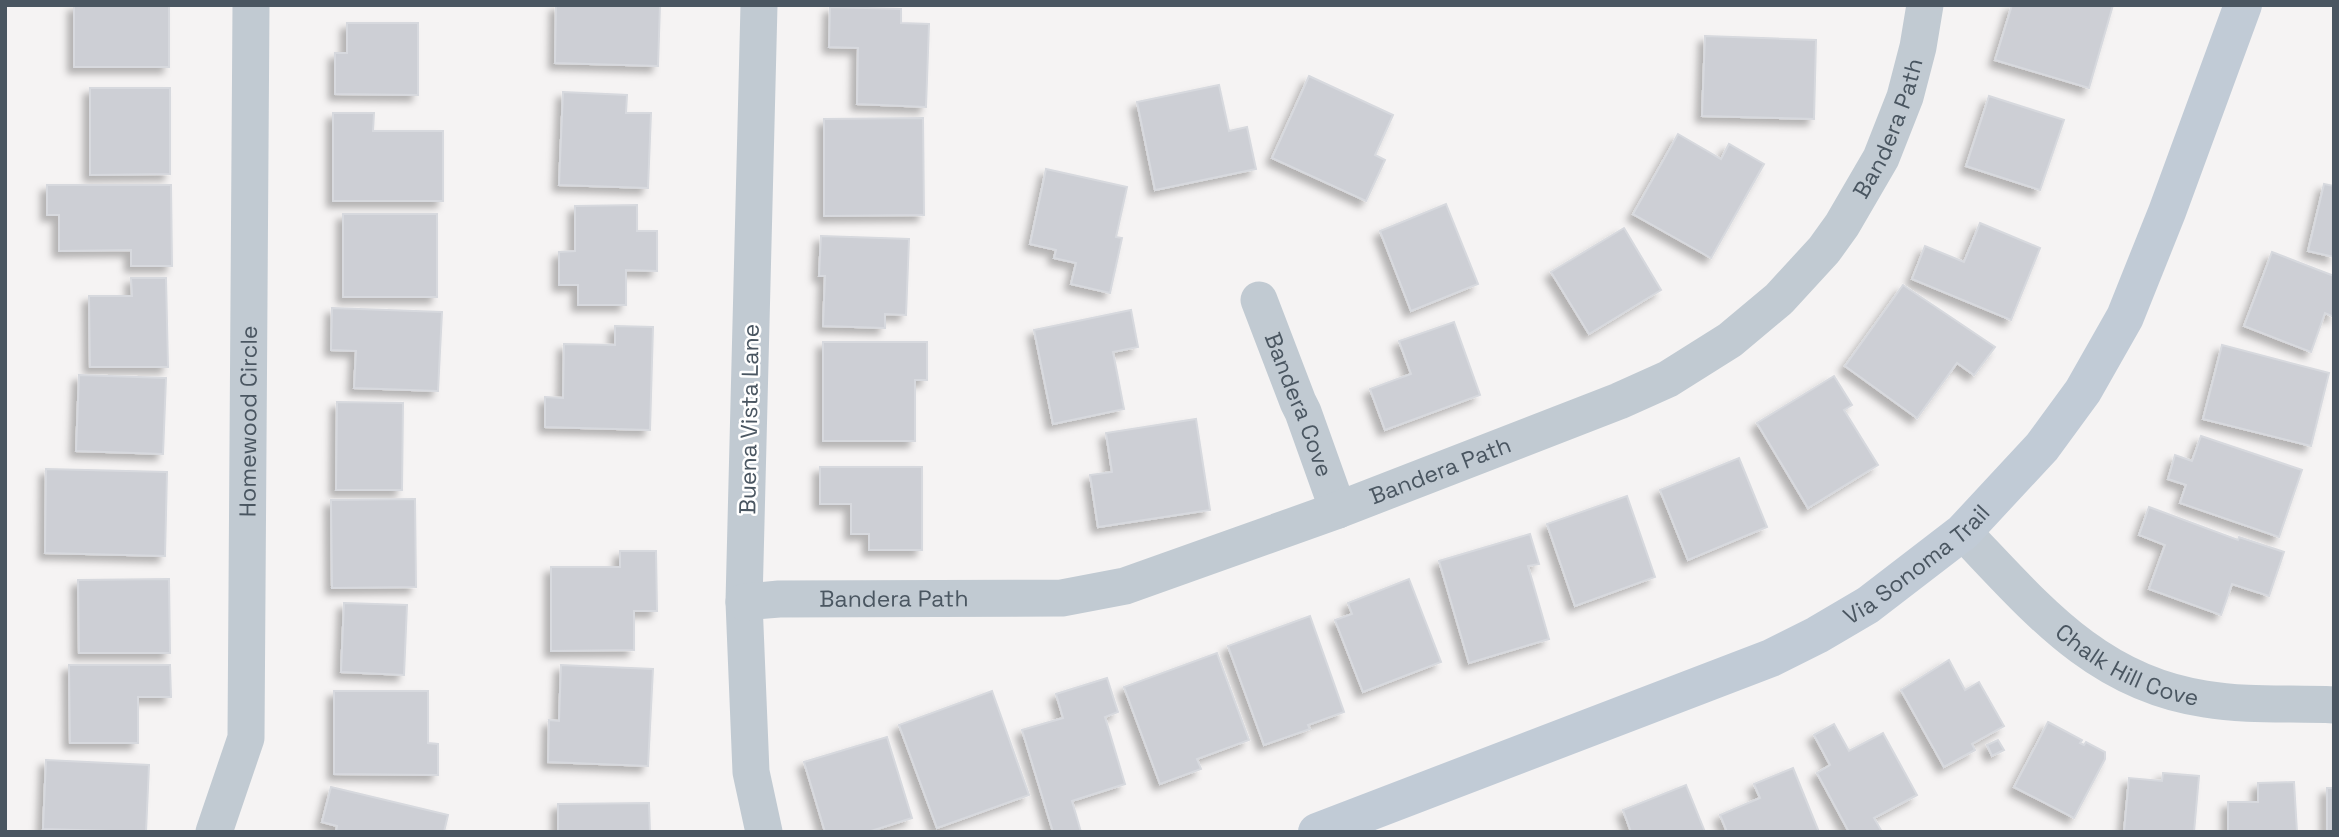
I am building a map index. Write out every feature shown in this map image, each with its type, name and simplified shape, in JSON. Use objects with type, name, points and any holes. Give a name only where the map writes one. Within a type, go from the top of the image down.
[{"type":"street","name":"Homewood Circle","points":[[214,832],[246,738],[251,5]]},
{"type":"street","name":"Buena Vista Lane","points":[[758,5],[744,602],[751,772],[764,832]]},
{"type":"street","name":"Bandera Path","points":[[744,602],[779,599],[1016,600],[1090,594],[1125,586],[1338,510],[1606,406],[1668,379],[1730,340],[1779,299],[1824,250],[1842,225],[1881,158],[1905,97],[1919,47],[1925,5]]},
{"type":"street","name":"Via Sonoma Trail","points":[[1317,832],[1771,658],[1868,605],[1963,532],[2042,447],[2083,390],[2125,317],[2167,212],[2243,5]]},
{"type":"street","name":"Bandera Cove","points":[[1259,300],[1338,510]]},
{"type":"street","name":"Chalk Hill Cove","points":[[1963,532],[2071,641],[2116,670],[2143,682],[2203,699],[2334,705]]},
{"type":"building","points":[[74,5],[169,5],[169,67],[74,67]]},
{"type":"building","points":[[556,5],[660,5],[658,66],[555,63]]},
{"type":"building","points":[[2012,5],[2113,5],[2089,88],[1995,60]]},
{"type":"building","points":[[830,7],[901,9],[901,23],[929,24],[926,107],[857,104],[858,48],[829,47]]},
{"type":"building","points":[[347,23],[418,23],[418,95],[335,94],[335,53],[347,53]]},
{"type":"building","points":[[1705,36],[1816,40],[1814,119],[1702,116]]},
{"type":"building","points":[[1309,76],[1393,115],[1375,155],[1385,160],[1366,201],[1272,158]]},
{"type":"building","points":[[1219,85],[1229,131],[1247,127],[1256,169],[1155,190],[1137,102]]},
{"type":"building","points":[[90,88],[170,88],[170,174],[90,175]]},
{"type":"building","points":[[563,92],[627,95],[626,113],[651,113],[648,188],[559,185]]},
{"type":"building","points":[[1989,96],[2064,120],[2040,190],[1966,166]]},
{"type":"building","points":[[333,113],[374,113],[373,131],[443,131],[443,201],[333,201]]},
{"type":"building","points":[[923,118],[924,215],[824,216],[824,119]]},
{"type":"building","points":[[1678,134],[1721,159],[1729,144],[1764,164],[1711,258],[1633,214]]},
{"type":"building","points":[[1046,169],[1127,187],[1116,237],[1122,238],[1110,293],[1071,284],[1076,263],[1054,258],[1056,250],[1030,244]]},
{"type":"building","points":[[2324,184],[2334,186],[2334,257],[2308,251]]},
{"type":"building","points":[[47,185],[171,185],[172,266],[131,266],[131,250],[59,251],[59,215],[47,215]]},
{"type":"building","points":[[1446,204],[1478,284],[1411,311],[1380,231]]},
{"type":"building","points":[[637,205],[637,231],[657,231],[657,271],[626,270],[626,305],[578,305],[578,285],[559,285],[559,252],[575,251],[575,206]]},
{"type":"building","points":[[343,214],[437,214],[437,297],[343,297]]},
{"type":"building","points":[[1980,223],[2040,248],[2011,320],[1912,279],[1925,246],[1964,262]]},
{"type":"building","points":[[1624,228],[1661,290],[1589,334],[1551,272]]},
{"type":"building","points":[[821,236],[909,239],[906,315],[885,314],[885,328],[823,326],[825,276],[819,276]]},
{"type":"building","points":[[2272,252],[2334,276],[2334,317],[2325,313],[2311,352],[2244,326]]},
{"type":"building","points":[[131,278],[166,278],[168,367],[90,367],[89,296],[132,296]]},
{"type":"building","points":[[1903,285],[1995,347],[1974,375],[1957,363],[1917,418],[1845,366]]},
{"type":"building","points":[[332,308],[442,312],[438,391],[354,388],[356,351],[331,350]]},
{"type":"building","points":[[1131,310],[1138,347],[1113,352],[1124,409],[1053,424],[1034,330]]},
{"type":"building","points":[[1454,322],[1480,395],[1385,430],[1370,389],[1411,374],[1399,341]]},
{"type":"building","points":[[615,326],[653,327],[650,430],[545,427],[545,397],[563,398],[564,344],[615,345]]},
{"type":"building","points":[[823,342],[927,342],[927,380],[915,380],[915,441],[823,441]]},
{"type":"building","points":[[2222,345],[2329,373],[2311,446],[2203,419]]},
{"type":"building","points":[[79,375],[166,378],[163,454],[76,451]]},
{"type":"building","points":[[1834,376],[1852,405],[1844,410],[1878,465],[1808,508],[1757,423]]},
{"type":"building","points":[[337,402],[403,403],[402,490],[336,490]]},
{"type":"building","points":[[1196,419],[1210,510],[1098,527],[1090,475],[1112,472],[1106,433]]},
{"type":"building","points":[[2201,436],[2302,470],[2279,537],[2180,503],[2186,485],[2168,479],[2175,455],[2192,461]]},
{"type":"building","points":[[1739,458],[1767,527],[1688,560],[1660,490]]},
{"type":"building","points":[[820,467],[922,467],[922,550],[869,550],[869,534],[851,534],[851,504],[820,504]]},
{"type":"building","points":[[46,469],[167,472],[165,556],[45,553]]},
{"type":"building","points":[[1627,496],[1655,577],[1575,606],[1547,524]]},
{"type":"building","points":[[415,499],[416,587],[332,588],[331,500]]},
{"type":"building","points":[[2149,507],[2238,540],[2239,537],[2284,552],[2269,596],[2232,584],[2221,615],[2149,589],[2165,545],[2139,535]]},
{"type":"building","points":[[1530,534],[1539,564],[1528,566],[1549,639],[1469,663],[1439,561]]},
{"type":"building","points":[[620,551],[656,551],[657,611],[634,611],[634,650],[551,651],[551,567],[620,567]]},
{"type":"building","points":[[169,579],[170,653],[79,653],[78,580]]},
{"type":"building","points":[[1409,579],[1441,662],[1363,692],[1335,620],[1352,614],[1348,603]]},
{"type":"building","points":[[344,603],[407,605],[404,675],[341,672]]},
{"type":"building","points":[[1310,616],[1344,712],[1308,725],[1310,729],[1264,745],[1228,646]]},
{"type":"building","points":[[1217,653],[1249,740],[1197,759],[1201,769],[1160,784],[1124,687]]},
{"type":"building","points":[[1949,660],[1965,690],[1979,682],[2004,726],[1972,744],[1975,750],[1944,767],[1901,690]]},
{"type":"building","points":[[69,665],[170,665],[171,697],[138,697],[138,743],[70,743]]},
{"type":"building","points":[[561,665],[653,669],[648,766],[548,762],[549,720],[559,721]]},
{"type":"building","points":[[1107,678],[1118,712],[1105,717],[1125,784],[1072,801],[1081,832],[1053,832],[1022,730],[1063,718],[1056,694]]},
{"type":"building","points":[[334,691],[428,691],[428,743],[438,744],[438,775],[334,774]]},
{"type":"building","points":[[992,691],[1029,795],[937,828],[899,725]]},
{"type":"building","points":[[2048,722],[2082,740],[2080,743],[2084,745],[2086,742],[2105,752],[2105,759],[2074,818],[2014,787]]},
{"type":"building","points":[[1834,724],[1849,751],[1883,733],[1917,795],[1874,818],[1882,832],[1849,832],[1817,773],[1830,765],[1814,735]]},
{"type":"building","points":[[887,737],[912,818],[868,832],[825,832],[804,762]]},
{"type":"building","points":[[1998,740],[2004,750],[1992,756],[1987,745]]},
{"type":"building","points":[[46,760],[149,765],[146,832],[43,829]]},
{"type":"building","points":[[1793,768],[1819,832],[1727,832],[1720,815],[1760,798],[1754,784]]},
{"type":"building","points":[[2163,773],[2199,776],[2194,832],[2124,832],[2129,778],[2162,781]]},
{"type":"building","points":[[2294,782],[2297,832],[2228,832],[2228,802],[2258,802],[2258,783]]},
{"type":"building","points":[[1686,785],[1705,832],[1631,832],[1623,810]]},
{"type":"building","points":[[331,787],[448,815],[444,832],[336,832],[337,826],[322,822]]},
{"type":"building","points":[[2327,788],[2334,788],[2334,832],[2327,832]]},
{"type":"building","points":[[649,803],[650,832],[558,832],[558,804]]}]
